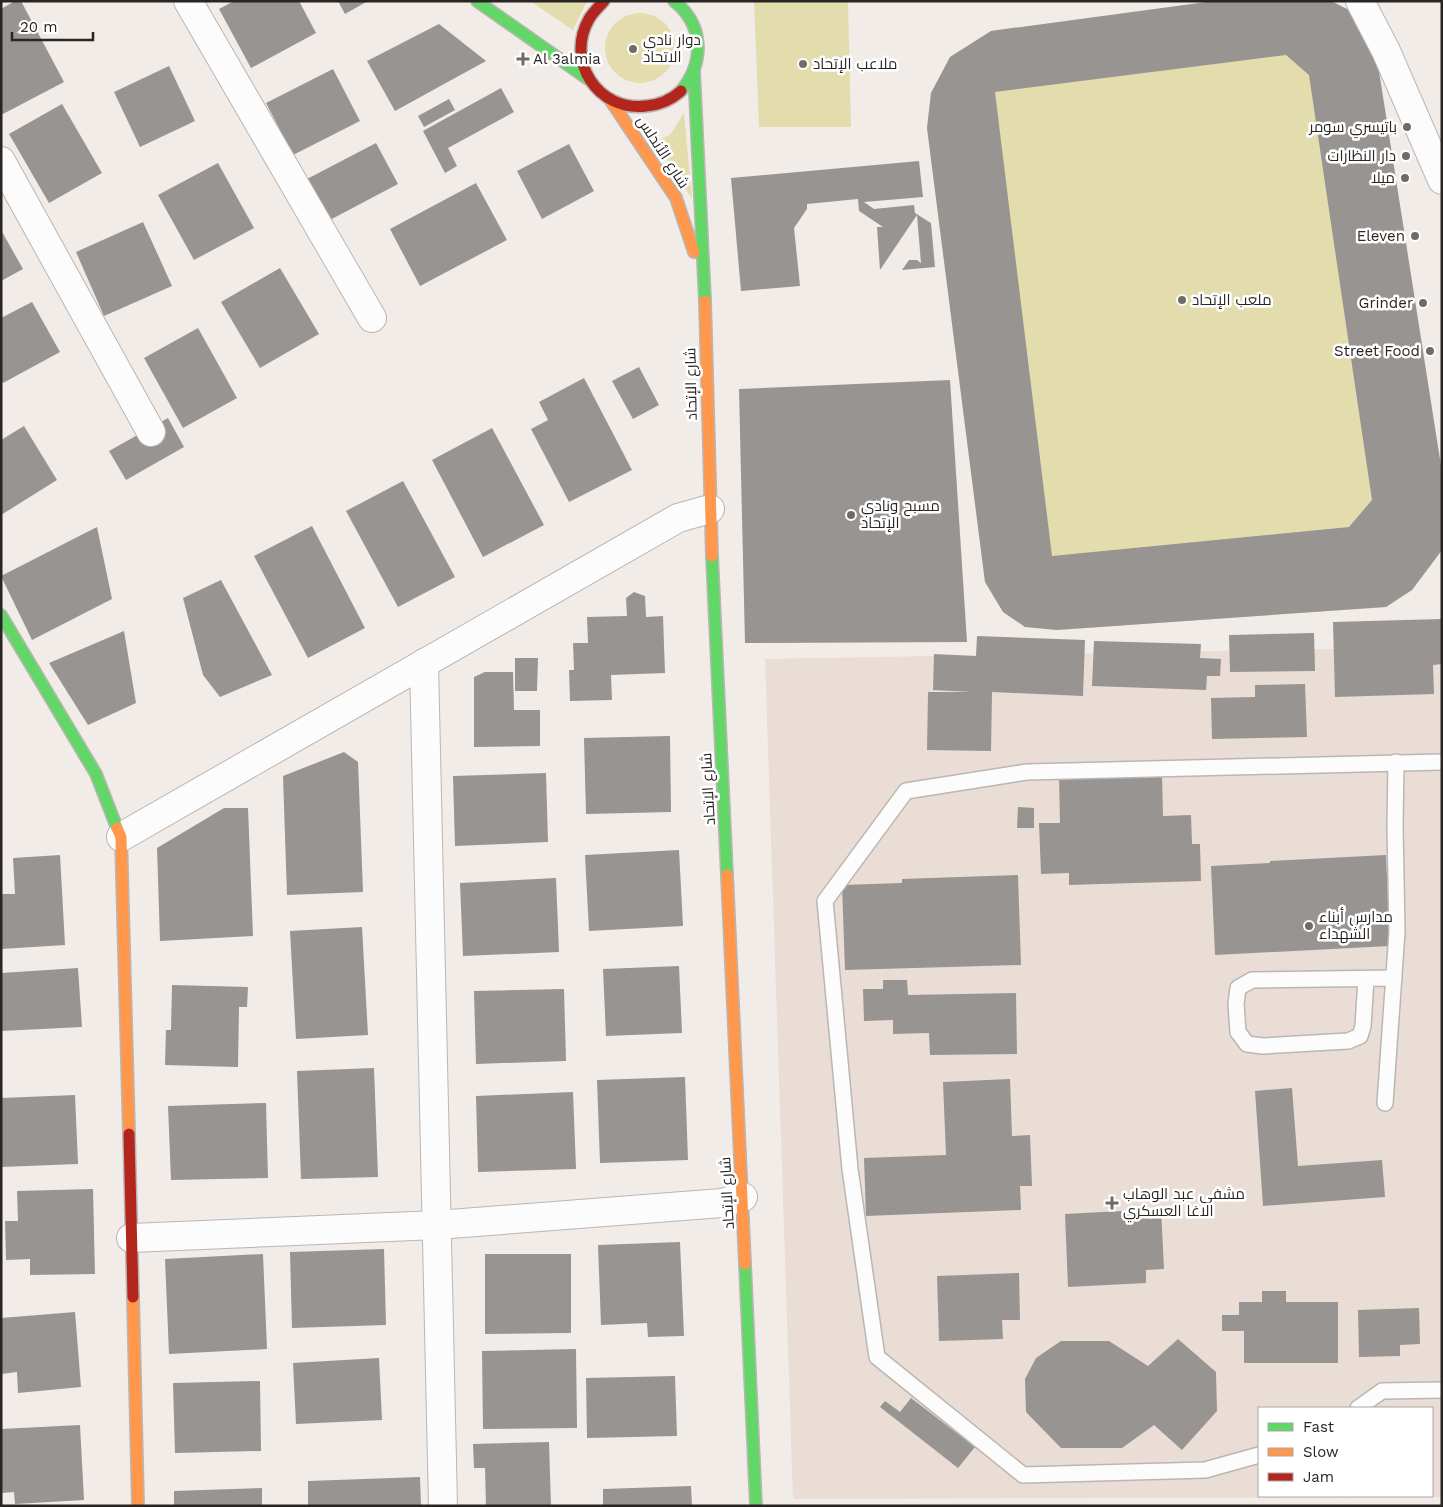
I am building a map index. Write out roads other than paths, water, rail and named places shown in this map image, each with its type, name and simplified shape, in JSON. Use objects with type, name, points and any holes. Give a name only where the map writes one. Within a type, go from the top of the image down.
[{"type":"street","points":[[188,1],[372,318]]},
{"type":"street","points":[[477,1],[588,79],[598,91],[611,101],[628,107],[647,108],[664,103],[680,93],[691,78],[698,61],[699,41],[693,22],[685,6],[674,1]]},
{"type":"street","points":[[588,79],[581,62],[580,44],[584,26],[593,10],[604,1]]},
{"type":"street","points":[[1360,1],[1386,51],[1442,180]]},
{"type":"street","name":"شارع الإتحاد","points":[[694,70],[704,278],[710,509],[756,1506]]},
{"type":"street","name":"شارع الأندلس","points":[[611,101],[676,198],[704,278]]},
{"type":"street","points":[[1,161],[152,432]]},
{"type":"street","points":[[121,837],[678,518],[710,509]]},
{"type":"street","points":[[1,615],[96,774],[121,837],[138,1506]]},
{"type":"street","points":[[424,663],[443,1506]]},
{"type":"street","points":[[131,1238],[437,1225],[722,1203],[743,1198]]},
{"type":"lane","points":[[1385,1103],[1398,932],[1394,827],[1396,762]]},
{"type":"lane","points":[[1258,1455],[1205,1470],[1023,1475],[877,1357],[850,1169],[825,901],[906,791],[1027,772],[1442,762]]},
{"type":"lane","points":[[1366,979],[1360,1036],[1348,1041],[1263,1046],[1247,1044],[1238,1032],[1236,1004],[1238,988],[1252,980],[1394,978]]},
{"type":"lane","points":[[1360,1407],[1382,1392],[1442,1390]]},
{"type":"place","name":"دوار نادي الاتحاد","points":[[633,49]]},
{"type":"place","name":"Al 3almia","points":[[523,59]]},
{"type":"place","name":"ملاعب الإتحاد","points":[[803,64]]},
{"type":"place","name":"باتيسري سومر","points":[[1407,127]]},
{"type":"place","name":"دار النظارات","points":[[1406,156]]},
{"type":"place","name":"ميلا","points":[[1405,178]]},
{"type":"place","name":"Eleven","points":[[1415,236]]},
{"type":"place","name":"ملعب الإتحاد","points":[[1182,300]]},
{"type":"place","name":"Grinder","points":[[1423,303]]},
{"type":"place","name":"Street Food","points":[[1430,351]]},
{"type":"place","name":"مسبح ونادي الإتحاد","points":[[851,515]]},
{"type":"place","name":"مدارس أبناء الشهداء","points":[[1309,926]]},
{"type":"place","name":"مشفى عبد الوهاب الاغا العسكري","points":[[1112,1203]]}]
